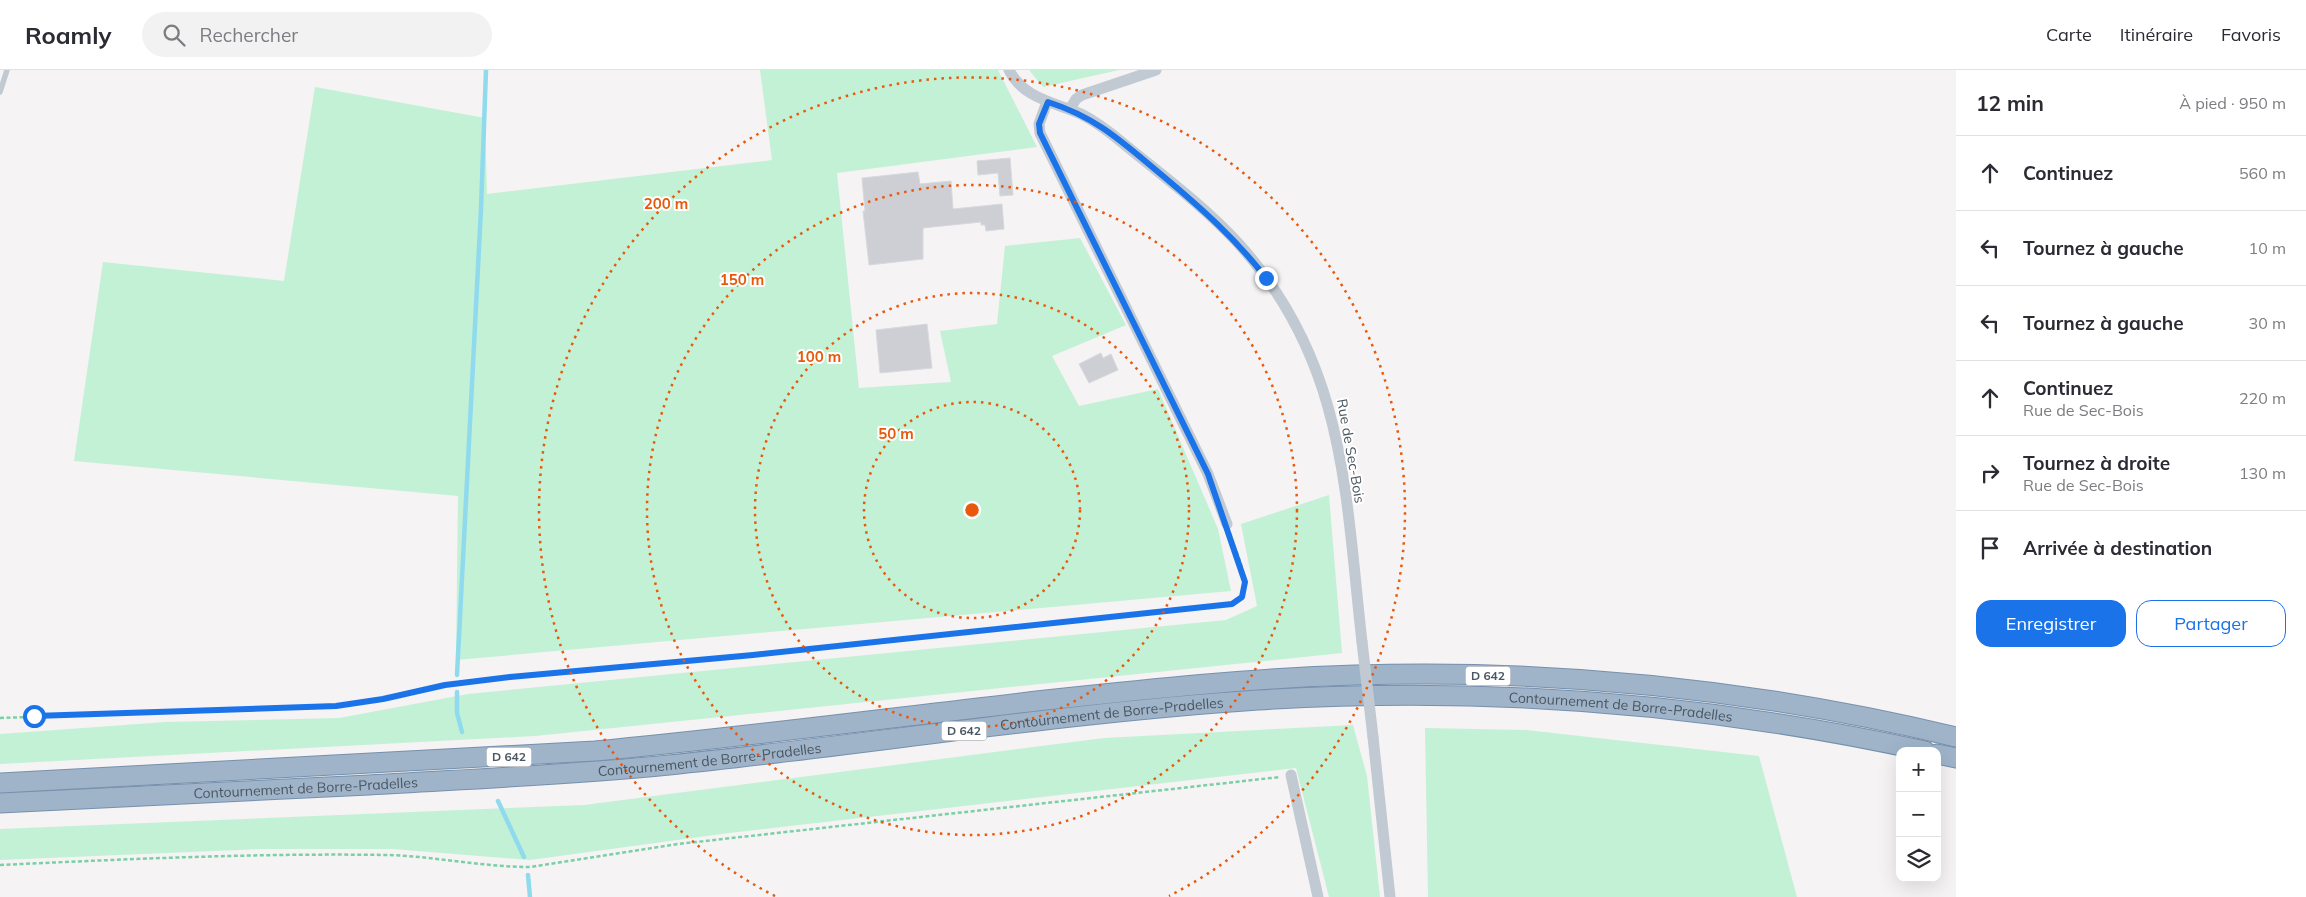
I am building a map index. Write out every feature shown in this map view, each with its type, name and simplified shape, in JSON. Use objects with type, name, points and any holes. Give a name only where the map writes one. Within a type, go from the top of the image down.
[{"type":"highway","name":"D 642","points":[[0,783],[595,751],[689,742],[1154,688],[1269,679],[1354,675],[1520,677],[1661,687],[1802,706],[1956,736]]},
{"type":"highway","name":"Contournement de Borre-Pradelles","points":[[0,804],[585,772],[698,762],[1148,710],[1234,702],[1336,697],[1484,696],[1643,706],[1779,724],[1903,747]]},
{"type":"highway","points":[[1941,755],[1956,758]]},
{"type":"street","name":"Rue de Sec-Bois","points":[[1009,70],[1023,88],[1048,102],[1087,117],[1112,134],[1222,227],[1266,278],[1300,331],[1322,384],[1335,431],[1345,490],[1390,897]]},
{"type":"street","points":[[1070,110],[1076,99],[1082,95],[1156,70]]},
{"type":"street","points":[[1048,102],[1039,124],[1040,133],[1208,474],[1227,524]]},
{"type":"street","points":[[1291,775],[1318,897]]},
{"type":"lane","points":[[0,92],[6,70]]},
{"type":"path","points":[[0,718],[336,706],[383,699],[445,685],[510,677],[753,655],[1226,605],[1238,601],[1245,588],[1244,577],[1227,524]]},
{"type":"path","points":[[0,865],[282,854],[409,856],[530,867],[688,843],[1291,775]]},
{"type":"green space","points":[[760,70],[998,70],[1037,147],[837,173],[859,388],[951,382],[940,331],[997,324],[1005,246],[1080,238],[1126,325],[1052,356],[1079,406],[1158,389],[1218,529],[1231,591],[456,660],[458,496],[74,461],[103,262],[284,281],[315,87],[485,118],[487,194],[772,160]]},
{"type":"green space","points":[[1029,70],[1119,70],[1043,87]]},
{"type":"green space","points":[[1329,495],[1342,653],[535,736],[0,764],[0,734],[166,722],[339,718],[468,694],[1226,620],[1257,606],[1241,524]]},
{"type":"green space","points":[[1353,725],[1367,776],[1380,897],[1329,897],[1296,768],[729,833],[530,860],[393,849],[261,849],[0,860],[0,829],[584,805],[1104,738]]},
{"type":"green space","points":[[1425,728],[1526,730],[1759,756],[1797,897],[1428,897]]},
{"type":"building","points":[[1010,158],[1013,195],[1000,196],[998,173],[978,175],[977,161]]},
{"type":"building","points":[[918,172],[920,184],[951,181],[953,209],[1002,204],[1004,229],[986,231],[985,225],[981,225],[981,222],[923,228],[923,259],[869,265],[863,211],[865,211],[862,178]]},
{"type":"building","points":[[927,324],[932,368],[880,373],[876,330]]},
{"type":"building","points":[[1101,353],[1103,358],[1111,354],[1118,370],[1089,383],[1079,364]]},
{"type":"waterway","points":[[457,675],[481,209],[486,70]]},
{"type":"waterway","points":[[457,692],[457,713],[462,732]]},
{"type":"waterway","points":[[498,801],[524,857]]},
{"type":"waterway","points":[[528,875],[530,897]]},
{"type":"route","points":[[34,716],[336,706],[383,699],[472,681],[753,655],[1232,604],[1242,597],[1245,582],[1227,524],[1208,474],[1167,388],[1040,133],[1039,124],[1048,102],[1087,117],[1112,134],[1218,223],[1247,253],[1266,278]]}]
